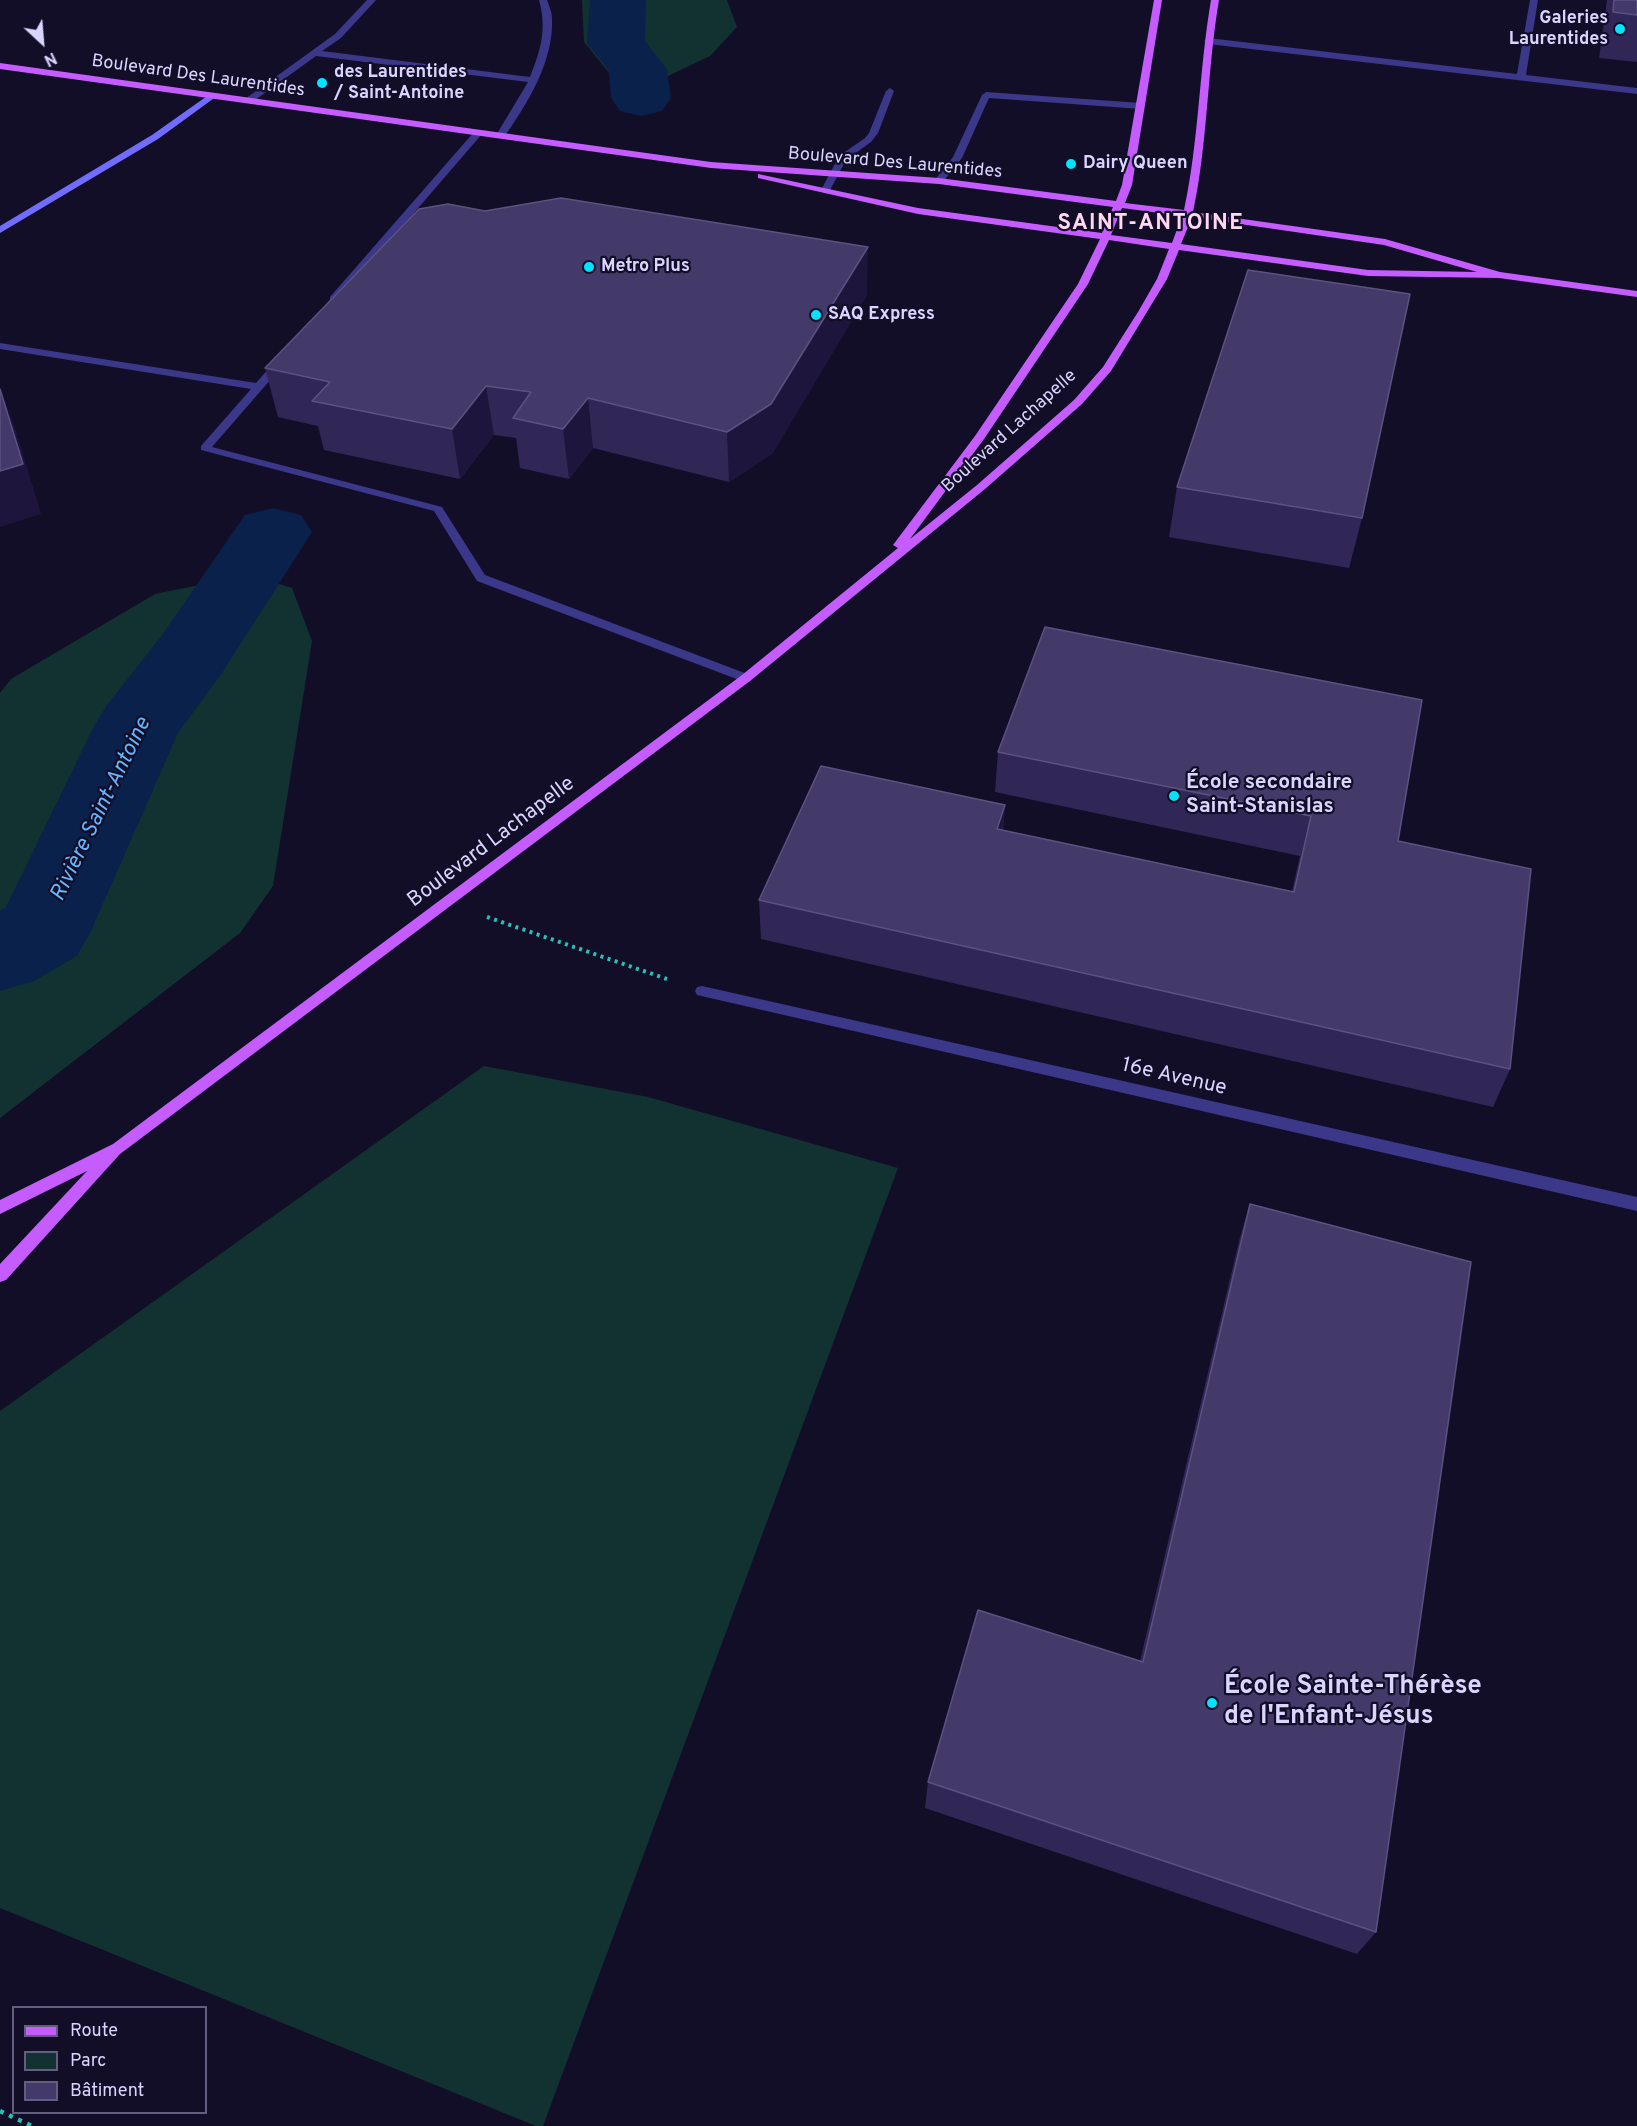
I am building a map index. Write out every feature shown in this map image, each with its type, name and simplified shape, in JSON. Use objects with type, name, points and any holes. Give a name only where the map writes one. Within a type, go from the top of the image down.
[{"type":"main road","name":"Boulevard Lachapelle","points":[[885,564],[941,492],[1016,385],[1083,284],[1106,237],[1127,185],[1158,0]]},
{"type":"main road","name":"Boulevard Lachapelle","points":[[0,1207],[118,1148],[447,903],[746,678],[981,487],[1078,402],[1107,369],[1143,312],[1162,279],[1188,214],[1194,186],[1208,40],[1215,0]]},
{"type":"main road","name":"Boulevard Des Laurentides","points":[[0,66],[711,165],[939,181],[1188,214],[1385,242],[1499,275]]},
{"type":"main road","name":"Boulevard Des Laurentides","points":[[711,165],[918,211],[1368,273],[1499,275],[1637,294]]},
{"type":"main road","name":"Boulevard Lachapelle","points":[[0,1275],[118,1148]]},
{"type":"street","points":[[248,101],[338,36],[372,0]]},
{"type":"street","points":[[500,137],[534,80],[546,38],[548,16],[543,0]]},
{"type":"street","points":[[1521,77],[1534,0]]},
{"type":"street","points":[[1208,40],[1637,91]]},
{"type":"street","points":[[316,53],[534,80]]},
{"type":"street","points":[[826,190],[842,158],[868,140],[873,133],[890,91]]},
{"type":"street","points":[[939,181],[957,158],[986,95],[1141,106]]},
{"type":"street","points":[[0,230],[156,137],[213,96]]},
{"type":"street","points":[[325,310],[477,134]]},
{"type":"street","points":[[0,346],[258,387]]},
{"type":"street","points":[[287,353],[205,448],[438,509],[481,578],[746,678]]},
{"type":"street","name":"16e Avenue","points":[[702,992],[1637,1204]]},
{"type":"path","points":[[447,903],[702,992]]},
{"type":"path","points":[[0,2111],[32,2126]]},
{"type":"green space","points":[[582,0],[727,0],[737,27],[710,56],[651,84],[618,84],[584,42]]},
{"type":"green space","points":[[249,575],[292,588],[312,641],[273,886],[240,933],[0,1118],[0,693],[11,679],[155,594]]},
{"type":"green space","points":[[484,1066],[648,1097],[898,1168],[543,2126],[536,2126],[0,1908],[0,1411]]},
{"type":"building","points":[[1614,0],[1637,0],[1637,15],[1613,12]]},
{"type":"building","points":[[561,198],[868,247],[771,404],[727,432],[588,398],[563,429],[513,418],[531,392],[486,386],[452,429],[312,401],[330,382],[265,368],[419,209],[448,204],[485,211]]},
{"type":"building","points":[[1248,270],[1410,294],[1362,518],[1177,487]]},
{"type":"building","points":[[0,389],[23,464],[0,471]]},
{"type":"building","points":[[1045,627],[1422,700],[1398,841],[1531,869],[1510,1069],[759,900],[821,766],[1005,805],[997,829],[1294,892],[1311,816],[998,752]]},
{"type":"building","points":[[1250,1204],[1471,1262],[1376,1932],[928,1782],[978,1610],[1143,1662]]},
{"type":"waterway","name":"Rivière Saint-Antoine","points":[[618,0],[616,43],[638,69],[641,98]]},
{"type":"waterway","name":"Rivière Saint-Antoine","points":[[0,955],[43,931],[138,726],[192,654],[273,532]]},
{"type":"place","name":"Galeries Laurentides","points":[[1620,29]]},
{"type":"place","name":"des Laurentides / Saint-Antoine","points":[[322,83]]},
{"type":"place","name":"Dairy Queen","points":[[1071,164]]},
{"type":"place","name":"Metro Plus","points":[[589,267]]},
{"type":"place","name":"SAQ Express","points":[[816,315]]},
{"type":"place","name":"École secondaire Saint-Stanislas","points":[[1174,796]]},
{"type":"place","name":"École Sainte-Thérèse de l'Enfant-Jésus","points":[[1212,1703]]},
{"type":"district","name":"SAINT-ANTOINE","points":[[1151,225]]}]
